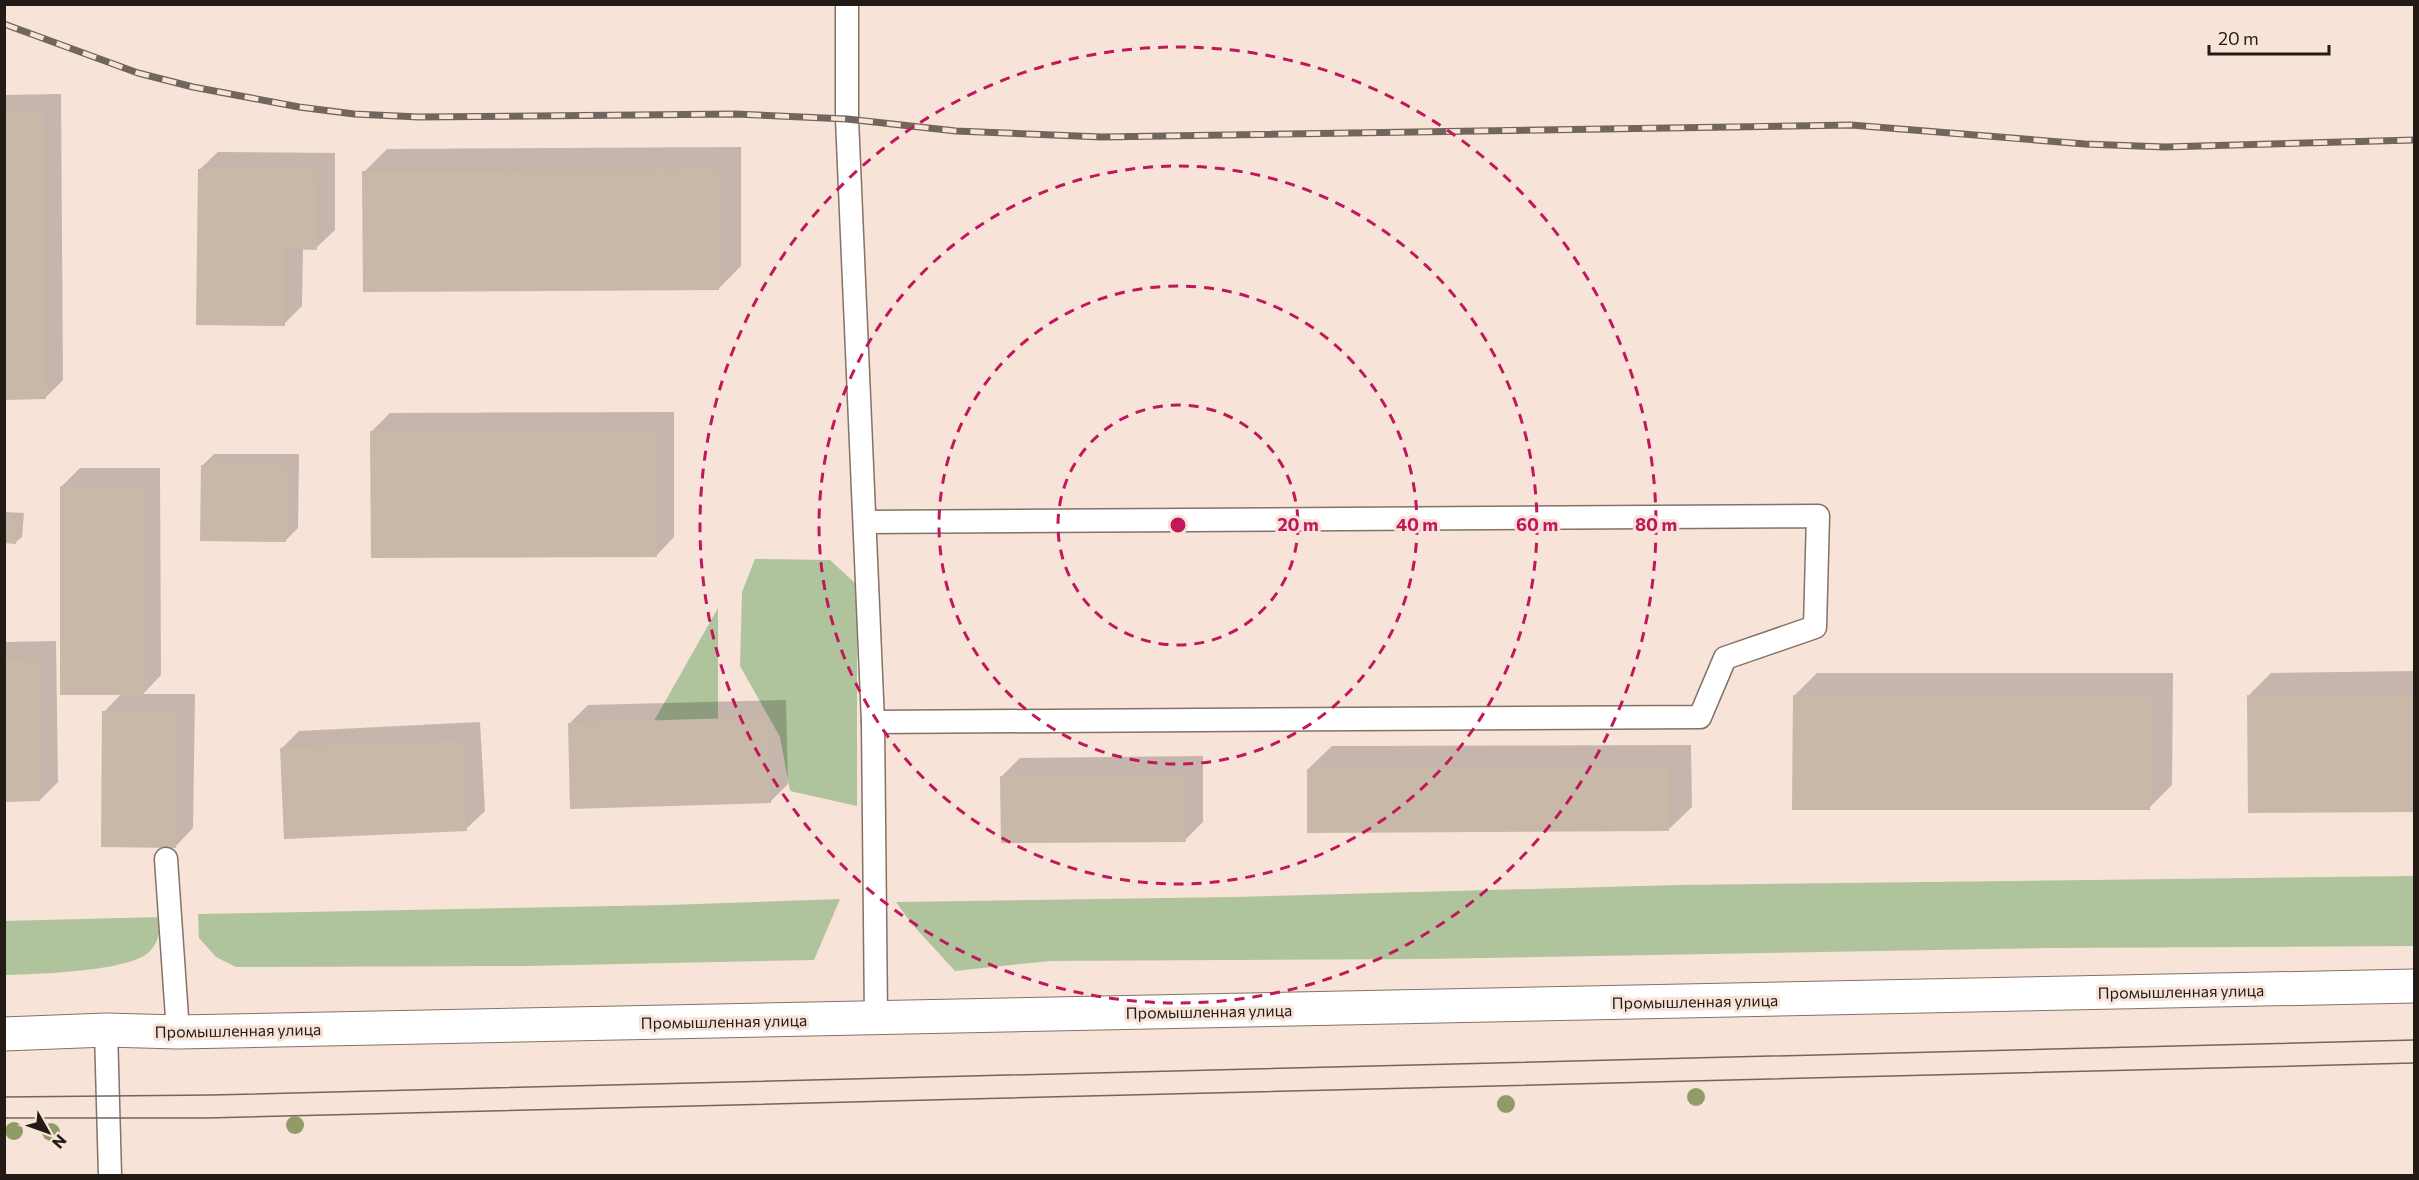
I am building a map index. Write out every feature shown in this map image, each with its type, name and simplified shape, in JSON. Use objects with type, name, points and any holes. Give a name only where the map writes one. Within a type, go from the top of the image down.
[{"type":"street","name":"Промышленная улица","points":[[4,1034],[106,1030],[178,1032],[2415,986]]},
{"type":"lane","points":[[847,4],[848,119],[873,722],[876,1018]]},
{"type":"lane","points":[[865,522],[1818,516],[1815,627],[1725,658],[1700,717],[873,722]]},
{"type":"lane","points":[[166,859],[178,1032]]},
{"type":"lane","points":[[106,1030],[110,1176]]},
{"type":"green space","points":[[755,559],[830,560],[857,585],[857,806],[790,791],[780,737],[740,666],[742,592]]},
{"type":"green space","points":[[718,608],[718,719],[654,721]]},
{"type":"green space","points":[[2414,876],[2414,946],[2051,948],[1425,959],[1050,961],[955,971],[911,923],[896,902],[1234,897],[1678,885]]},
{"type":"green space","points":[[840,899],[814,960],[526,966],[236,967],[216,957],[199,938],[198,914],[667,905]]},
{"type":"green space","points":[[162,917],[155,944],[140,958],[103,968],[5,975],[4,921]]},
{"type":"building","points":[[4,112],[44,112],[46,399],[4,400]]},
{"type":"building","points":[[198,169],[318,170],[317,250],[285,249],[285,326],[196,325]]},
{"type":"building","points":[[719,170],[719,290],[363,292],[362,171]]},
{"type":"building","points":[[657,430],[657,557],[371,558],[370,431]]},
{"type":"building","points":[[201,465],[287,466],[286,542],[200,541]]},
{"type":"building","points":[[143,485],[144,695],[60,695],[60,486]]},
{"type":"building","points":[[4,517],[19,518],[16,544],[4,543]]},
{"type":"building","points":[[39,658],[40,801],[4,802],[4,659]]},
{"type":"building","points":[[2414,694],[2414,812],[2248,813],[2247,695]]},
{"type":"building","points":[[1793,695],[2150,695],[2150,810],[1792,810]]},
{"type":"building","points":[[102,711],[177,712],[176,848],[101,847]]},
{"type":"building","points":[[768,717],[771,803],[570,809],[568,723]]},
{"type":"building","points":[[463,740],[467,831],[284,839],[280,748]]},
{"type":"building","points":[[1669,767],[1669,831],[1307,833],[1307,769]]},
{"type":"building","points":[[1185,774],[1186,842],[1001,843],[1000,776]]},
{"type":"tram line","points":[[4,1097],[211,1095],[2414,1040]]},
{"type":"tram line","points":[[4,1118],[208,1118],[2414,1063]]},
{"type":"railway","points":[[4,24],[138,73],[193,87],[299,107],[354,114],[419,117],[735,114],[847,119],[956,131],[1102,137],[1851,125],[2085,144],[2165,147],[2414,140]]}]
